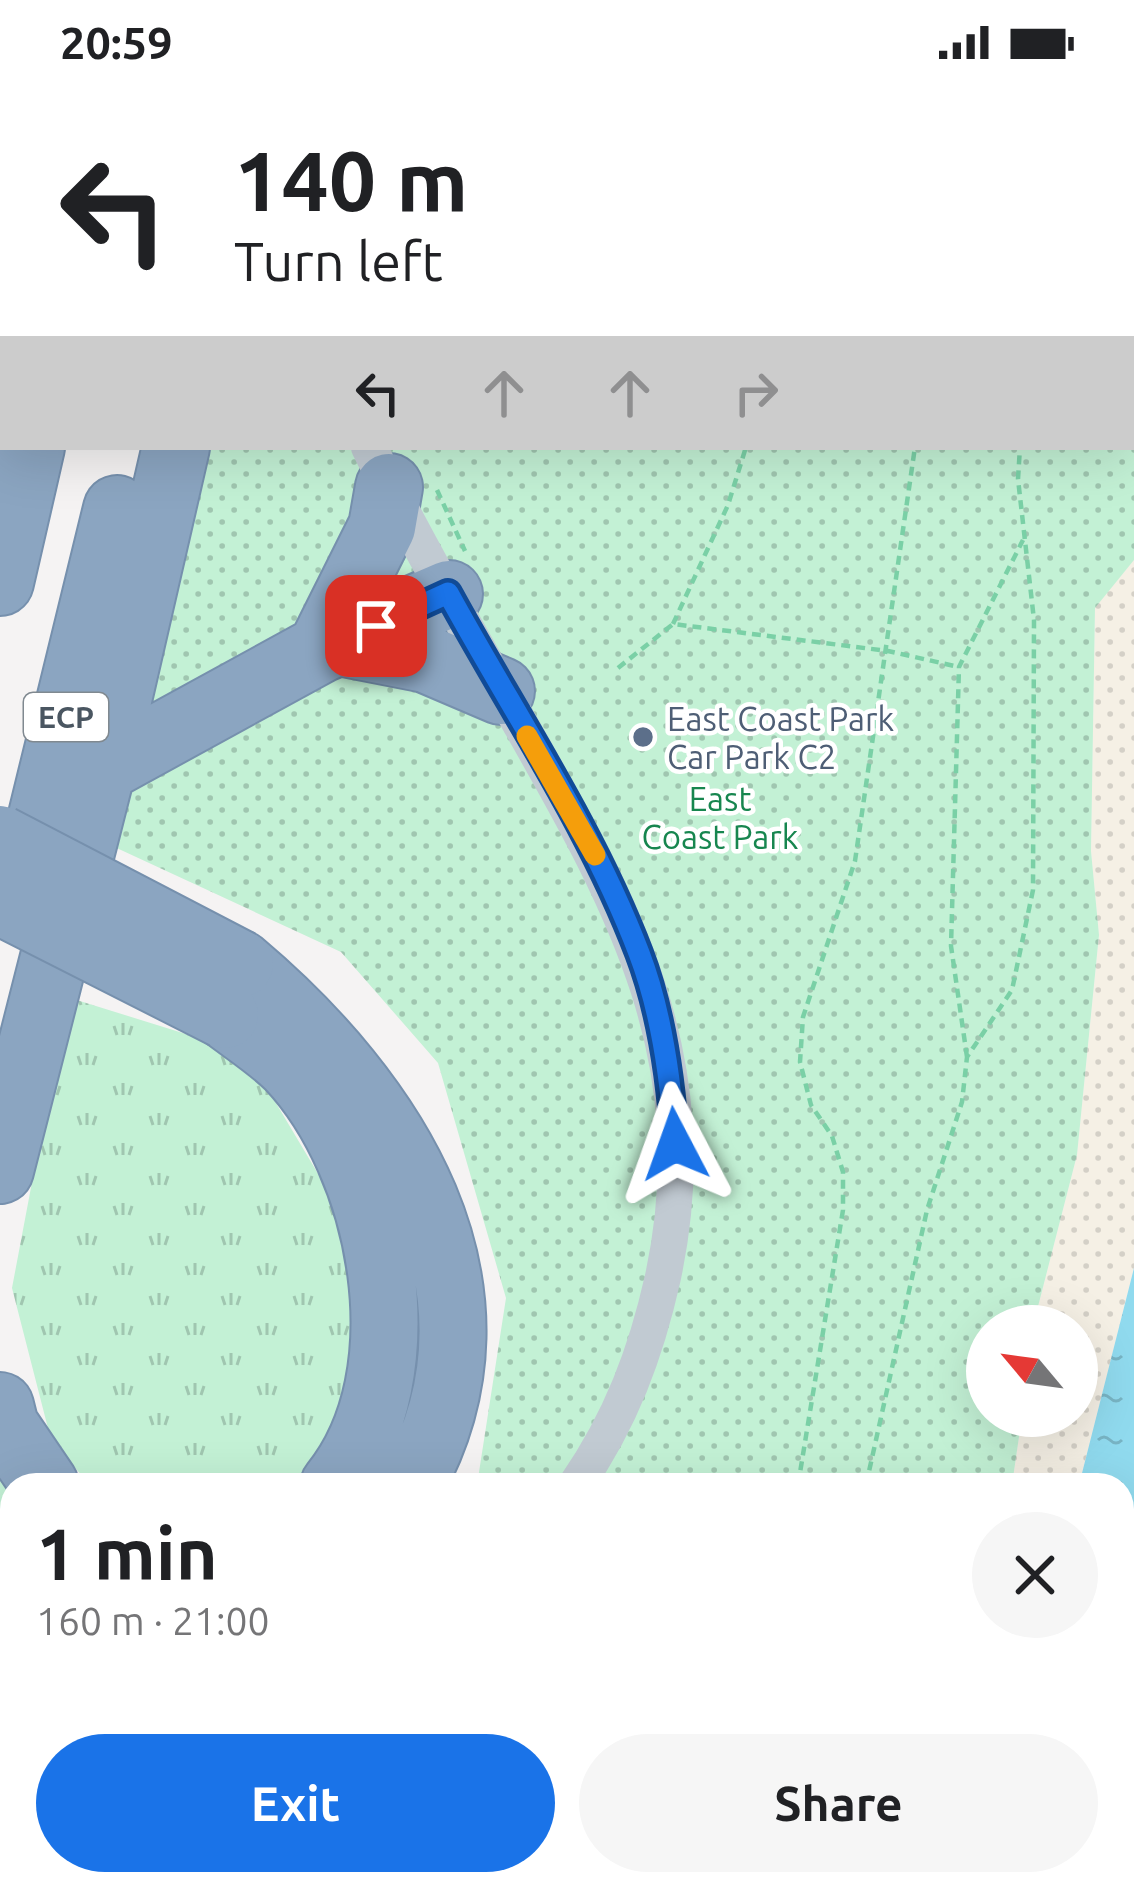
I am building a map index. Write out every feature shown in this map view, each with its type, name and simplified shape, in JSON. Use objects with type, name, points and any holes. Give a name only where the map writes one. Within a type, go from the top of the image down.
[{"type":"highway","points":[[0,582],[30,450]]},
{"type":"highway","name":"ECP","points":[[0,987],[131,450]]},
{"type":"highway","points":[[0,1170],[102,769],[175,450]]},
{"type":"highway","points":[[330,646],[382,527],[398,474]]},
{"type":"highway","points":[[146,584],[152,653],[188,691],[227,700]]},
{"type":"highway","points":[[102,769],[330,646],[448,593]]},
{"type":"highway","points":[[330,646],[426,658],[502,691]]},
{"type":"highway","points":[[0,838],[232,989],[324,1114],[376,1238],[386,1309],[380,1392],[355,1460],[344,1473]]},
{"type":"highway","points":[[0,901],[300,1015],[387,1120],[440,1234],[450,1308],[449,1385],[430,1452],[418,1473]]},
{"type":"highway","points":[[0,1406],[5,1426],[37,1473]]},
{"type":"street","points":[[398,474],[448,593],[607,876],[641,958],[670,1072],[678,1179],[648,1347],[607,1441],[584,1473]]},
{"type":"path","points":[[618,668],[674,624],[728,505],[745,450]]},
{"type":"path","points":[[800,1473],[842,1210],[842,1172],[832,1136],[811,1105],[800,1062],[803,1017],[856,861],[915,450]]},
{"type":"path","points":[[968,1058],[1012,990],[1033,890],[1034,620],[1020,450]]},
{"type":"path","points":[[398,474],[476,573],[448,593]]},
{"type":"path","points":[[869,1473],[927,1210],[962,1102],[968,1058],[951,946],[959,667],[1024,538]]},
{"type":"path","points":[[674,624],[888,651],[959,667]]},
{"type":"green space","name":"East Coast Park","points":[[195,450],[1134,450],[1134,560],[1095,608],[1091,851],[1099,935],[1077,1155],[1038,1305],[966,1305],[966,1437],[1019,1437],[1014,1473],[479,1473],[506,1298],[438,1063],[341,952],[108,844]]},
{"type":"green space","points":[[67,997],[202,1039],[267,1088],[345,1219],[365,1307],[344,1427],[311,1473],[80,1473],[51,1440],[12,1288]]},
{"type":"sand","points":[[1134,560],[1134,1268],[1098,1410],[1098,1305],[1038,1305],[1077,1155],[1099,936],[1091,851],[1095,607]]},
{"type":"sand","points":[[1019,1437],[1091,1437],[1082,1473],[1014,1473]]},
{"type":"water","points":[[1134,1268],[1134,1473],[1082,1473],[1091,1437],[1098,1437],[1098,1410]]},
{"type":"slow traffic","points":[[527,736],[595,855]]},
{"type":"place","name":"East Coast Park Car Park C2","points":[[643,737]]},
{"type":"route","points":[[376,626],[448,593],[607,876],[641,958],[670,1072],[675,1144]]}]
